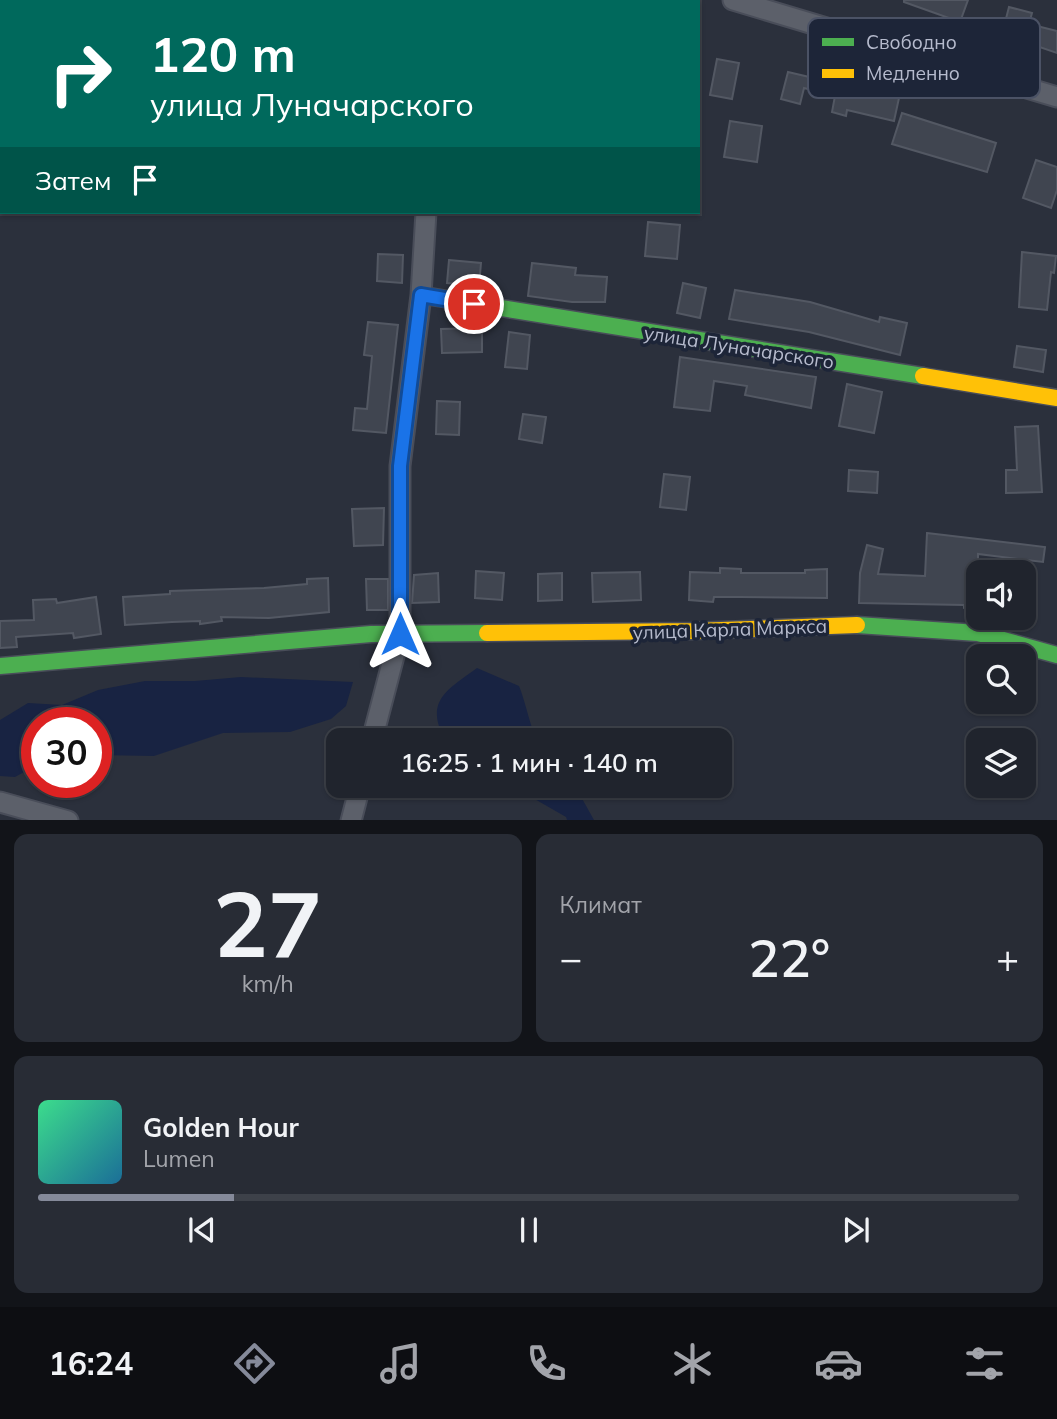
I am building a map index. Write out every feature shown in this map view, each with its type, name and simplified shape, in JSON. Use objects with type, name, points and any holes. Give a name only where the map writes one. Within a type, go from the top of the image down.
[{"type":"street","points":[[733,0],[808,22]]},
{"type":"street","points":[[1040,92],[1057,97]]},
{"type":"street","points":[[375,728],[400,634],[400,466],[421,295],[426,214]]},
{"type":"street","name":"улица Луначарского","points":[[421,295],[1057,398]]},
{"type":"street","name":"улица Карла Маркса","points":[[0,666],[400,634],[693,631],[864,625],[978,633],[1057,655]]},
{"type":"street","points":[[351,820],[357,798]]},
{"type":"street","points":[[0,802],[64,820]]},
{"type":"water","points":[[477,668],[519,686],[532,728],[439,728],[438,706],[456,683]]},
{"type":"water","points":[[241,677],[353,682],[346,706],[331,719],[290,732],[223,733],[154,756],[112,755],[112,707],[21,707],[28,703],[62,705],[98,690],[145,681]]},
{"type":"water","points":[[21,707],[21,774],[15,777],[0,776],[0,720]]},
{"type":"water","points":[[533,798],[582,798],[594,820],[567,820]]},
{"type":"building","points":[[968,0],[961,18],[949,18],[904,2]]},
{"type":"building","points":[[1009,7],[1032,13],[1031,18],[1006,18]]},
{"type":"building","points":[[1040,27],[1057,31],[1057,53],[1040,47]]},
{"type":"building","points":[[717,59],[739,63],[732,99],[710,95]]},
{"type":"building","points":[[788,72],[808,77],[808,89],[804,88],[800,104],[781,99]]},
{"type":"building","points":[[835,98],[899,98],[894,121],[847,110],[846,116],[832,112]]},
{"type":"building","points":[[902,113],[996,143],[987,172],[892,144]]},
{"type":"building","points":[[730,121],[762,126],[757,162],[724,157]]},
{"type":"building","points":[[1036,160],[1057,167],[1057,190],[1051,208],[1023,198]]},
{"type":"building","points":[[648,222],[680,225],[677,259],[645,256]]},
{"type":"building","points":[[1022,252],[1056,256],[1054,273],[1051,272],[1047,310],[1019,307]]},
{"type":"building","points":[[378,254],[403,255],[402,283],[377,281]]},
{"type":"building","points":[[449,260],[481,263],[479,286],[447,283]]},
{"type":"building","points":[[532,263],[576,268],[575,275],[607,277],[605,302],[572,302],[528,296]]},
{"type":"building","points":[[683,283],[706,288],[700,318],[677,313]]},
{"type":"building","points":[[735,290],[810,302],[879,322],[880,317],[907,323],[900,355],[809,332],[729,319]]},
{"type":"building","points":[[368,322],[398,325],[386,433],[353,430],[355,408],[367,409],[372,356],[364,355]]},
{"type":"building","points":[[482,328],[482,352],[442,353],[441,329]]},
{"type":"building","points":[[509,332],[530,335],[527,369],[505,367]]},
{"type":"building","points":[[1017,346],[1046,350],[1043,372],[1014,367]]},
{"type":"building","points":[[680,357],[816,377],[811,408],[745,395],[747,386],[714,381],[710,411],[674,407]]},
{"type":"building","points":[[847,384],[882,392],[874,433],[839,426]]},
{"type":"building","points":[[437,401],[460,402],[459,435],[436,434]]},
{"type":"building","points":[[523,414],[546,417],[542,443],[519,439]]},
{"type":"building","points":[[1038,426],[1042,492],[1006,493],[1006,470],[1017,470],[1015,427]]},
{"type":"building","points":[[849,470],[878,472],[877,493],[848,491]]},
{"type":"building","points":[[664,474],[690,477],[686,510],[660,507]]},
{"type":"building","points":[[384,508],[383,545],[354,546],[352,509]]},
{"type":"building","points":[[927,533],[1045,547],[1043,562],[978,554],[978,560],[966,560],[966,608],[964,605],[859,603],[860,573],[867,545],[883,549],[878,574],[925,576]]},
{"type":"building","points":[[720,568],[741,569],[741,573],[805,573],[805,570],[827,569],[827,598],[714,597],[713,602],[689,600],[690,572],[720,573]]},
{"type":"building","points":[[476,571],[504,573],[502,600],[475,598]]},
{"type":"building","points":[[640,572],[641,600],[593,602],[592,573]]},
{"type":"building","points":[[438,573],[439,602],[412,603],[414,575]]},
{"type":"building","points":[[562,573],[562,600],[538,601],[538,574]]},
{"type":"building","points":[[328,578],[329,612],[269,618],[221,617],[222,621],[200,624],[200,621],[125,625],[123,597],[170,594],[170,591],[264,588],[307,584],[307,579]]},
{"type":"building","points":[[366,579],[388,579],[388,610],[367,610]]},
{"type":"building","points":[[96,597],[101,634],[74,638],[73,633],[16,637],[17,647],[0,648],[0,621],[34,620],[33,600],[56,599],[57,603]]},
{"type":"traffic: fast","points":[[421,295],[923,376]]},
{"type":"traffic: fast","points":[[857,625],[978,633],[1057,655]]},
{"type":"traffic: fast","points":[[0,666],[371,634],[487,633]]},
{"type":"traffic: slow","points":[[923,376],[1057,398]]},
{"type":"traffic: slow","points":[[487,633],[693,631],[857,625]]},
{"type":"route","points":[[400,634],[400,466],[421,295],[474,304]]}]
